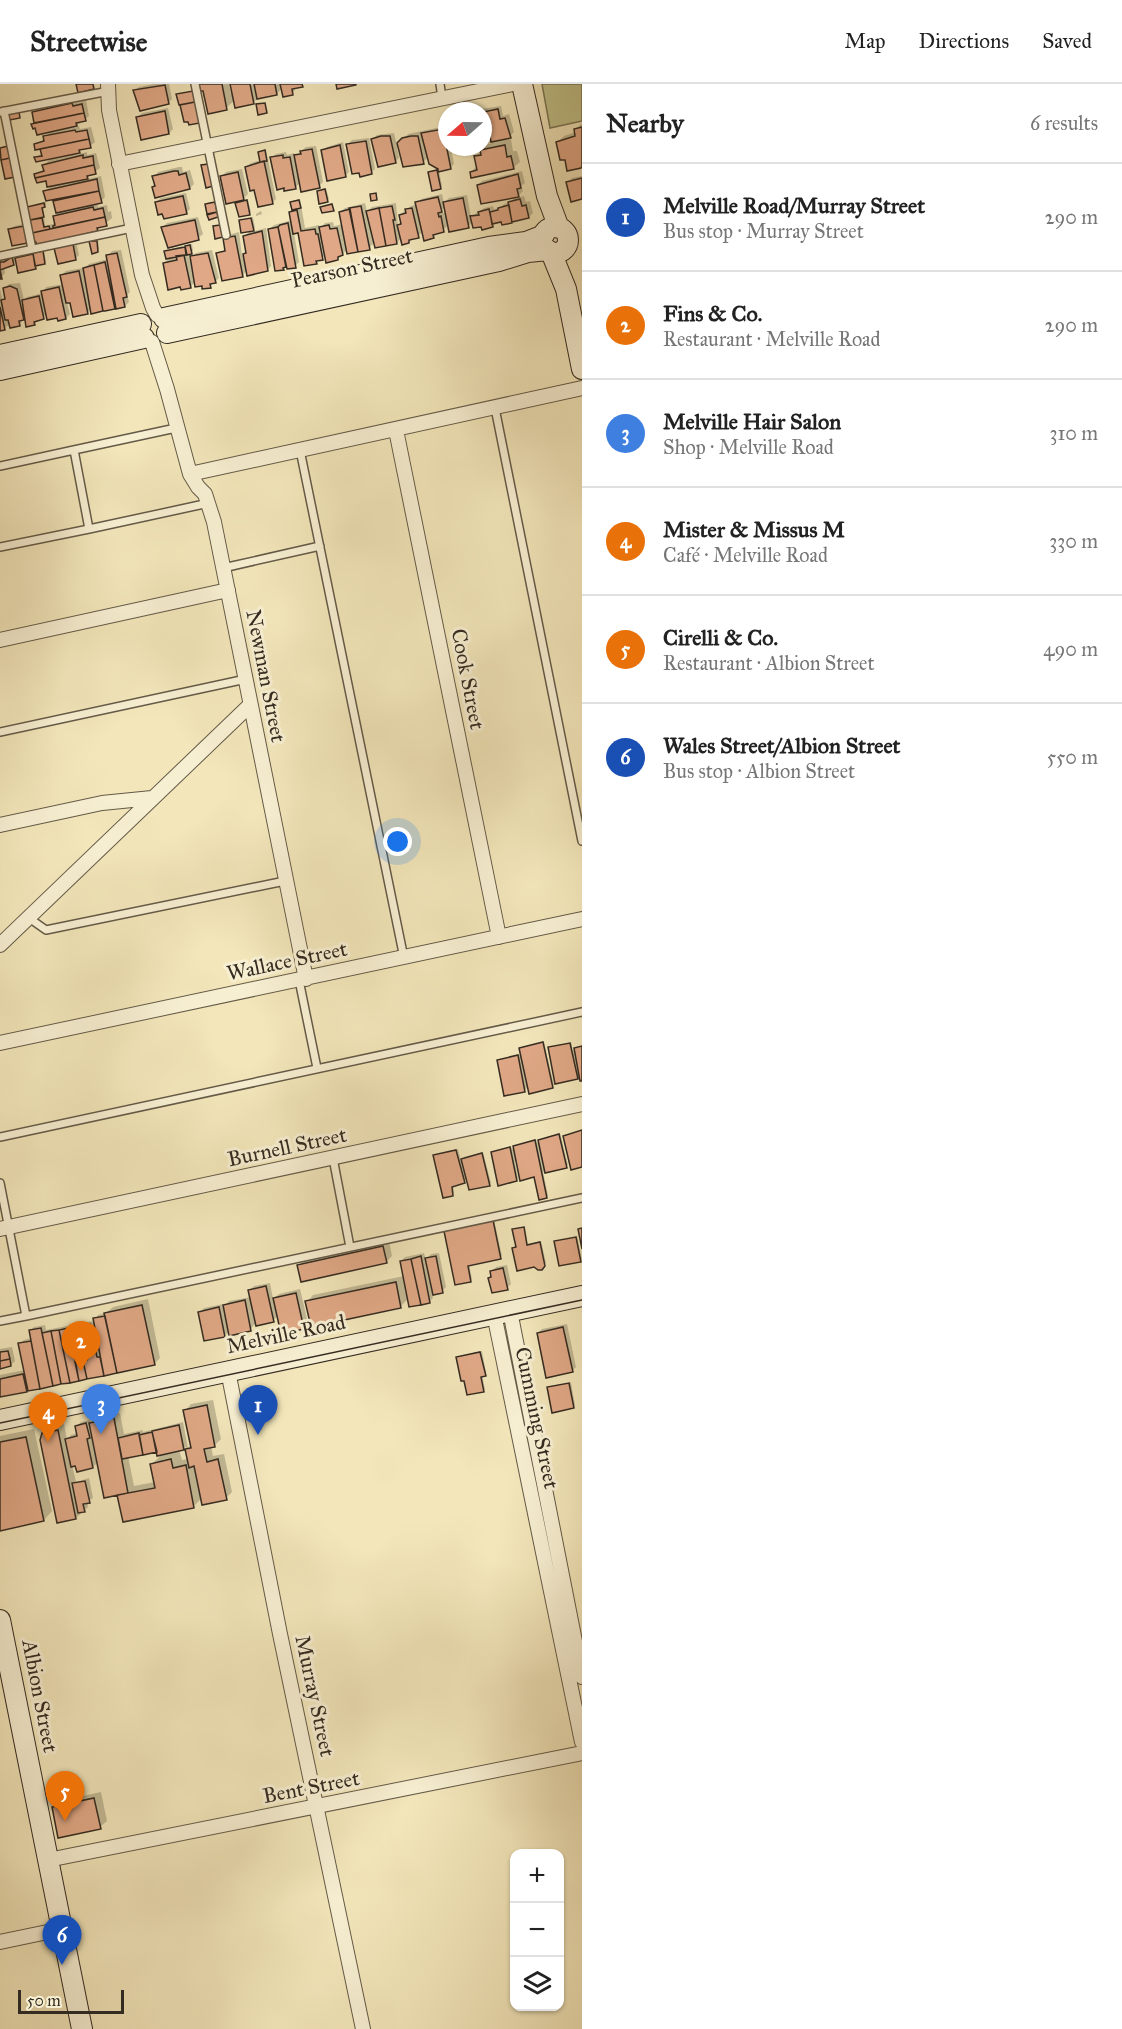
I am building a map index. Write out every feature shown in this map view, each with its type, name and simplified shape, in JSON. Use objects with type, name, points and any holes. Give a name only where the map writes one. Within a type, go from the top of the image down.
[{"type":"street","points":[[119,164],[441,91],[513,84]]},
{"type":"street","points":[[522,84],[558,239],[582,367]]},
{"type":"street","name":"Newman Street","points":[[109,87],[109,111],[119,164],[176,428],[190,474],[209,503],[228,590],[302,979]]},
{"type":"street","name":"Pearson Street","points":[[0,370],[154,329],[489,247],[558,239],[582,228]]},
{"type":"street","name":"Pearson Street","points":[[0,355],[154,329]]},
{"type":"street","points":[[190,474],[582,388]]},
{"type":"street","name":"Cook Street","points":[[396,429],[499,937]]},
{"type":"street","points":[[0,640],[228,590]]},
{"type":"street","points":[[0,945],[250,705]]},
{"type":"street","points":[[0,825],[102,803],[152,798]]},
{"type":"street","name":"Wallace Street","points":[[0,1043],[582,919]]},
{"type":"street","name":"Burnell Street","points":[[4,1229],[582,1104]]},
{"type":"street","name":"Melville Road","points":[[0,1420],[582,1296]]},
{"type":"street","name":"Cumming Street","points":[[502,1313],[560,1599],[582,1742]]},
{"type":"street","name":"Murray Street","points":[[228,1371],[363,2029]]},
{"type":"street","name":"Cumming Street","points":[[560,1599],[582,1677]]},
{"type":"street","name":"Albion Street","points":[[0,1620],[82,2029]]},
{"type":"street","name":"Bent Street","points":[[48,1860],[582,1753]]},
{"type":"street","points":[[0,1942],[62,1929]]},
{"type":"lane","points":[[195,84],[226,235]]},
{"type":"lane","points":[[32,249],[2,112],[109,87]]},
{"type":"lane","points":[[0,256],[132,228]]},
{"type":"lane","points":[[495,408],[582,841]]},
{"type":"lane","points":[[0,466],[176,428]]},
{"type":"lane","points":[[74,450],[89,529]]},
{"type":"lane","points":[[300,450],[404,958]]},
{"type":"lane","points":[[0,548],[209,503]]},
{"type":"lane","points":[[223,568],[320,546]]},
{"type":"lane","points":[[0,732],[246,679]]},
{"type":"lane","points":[[29,918],[46,930],[285,881]]},
{"type":"lane","points":[[302,979],[317,1068]]},
{"type":"lane","points":[[0,1137],[582,1012]]},
{"type":"lane","points":[[333,1158],[351,1247]]},
{"type":"lane","points":[[0,1183],[4,1229],[26,1316]]},
{"type":"lane","points":[[0,1321],[582,1198]]},
{"type":"green space","points":[[542,84],[582,84],[582,121],[550,128]]},
{"type":"building","points":[[76,84],[93,84],[94,89],[78,93]]},
{"type":"building","points":[[199,84],[222,84],[227,110],[208,114],[203,91],[200,91]]},
{"type":"building","points":[[230,84],[250,84],[254,104],[235,108]]},
{"type":"building","points":[[254,84],[275,84],[277,95],[257,99]]},
{"type":"building","points":[[280,84],[302,84],[303,87],[292,89],[293,95],[283,97]]},
{"type":"building","points":[[336,84],[356,84],[356,85],[337,89]]},
{"type":"building","points":[[165,85],[169,104],[140,111],[133,90]]},
{"type":"building","points":[[193,91],[195,102],[179,105],[176,94]]},
{"type":"building","points":[[195,102],[200,123],[189,125],[188,122],[184,122],[180,105]]},
{"type":"building","points":[[72,103],[73,106],[82,104],[84,113],[34,123],[32,112]]},
{"type":"building","points":[[265,103],[267,113],[258,115],[256,104]]},
{"type":"building","points":[[498,109],[500,119],[505,118],[511,138],[492,142],[492,110]]},
{"type":"building","points":[[165,111],[169,134],[141,140],[136,117]]},
{"type":"building","points":[[19,112],[20,118],[10,120],[8,114]]},
{"type":"building","points":[[84,113],[86,121],[76,123],[77,126],[37,135],[31,124]]},
{"type":"building","points":[[582,127],[582,166],[567,171],[565,160],[560,160],[556,142],[575,136],[574,129]]},
{"type":"building","points":[[75,130],[76,132],[87,130],[89,139],[35,150],[34,144],[44,141],[43,136]]},
{"type":"building","points":[[438,130],[438,156],[448,156],[451,169],[438,172],[438,169],[429,164],[421,133]]},
{"type":"building","points":[[390,136],[396,163],[378,167],[371,139]]},
{"type":"building","points":[[418,136],[424,164],[403,167],[397,143],[402,138]]},
{"type":"building","points":[[89,139],[91,148],[79,150],[80,153],[36,162],[34,157],[42,156],[40,149]]},
{"type":"building","points":[[366,141],[372,174],[360,177],[359,173],[352,174],[346,144]]},
{"type":"building","points":[[340,145],[346,177],[327,181],[321,150]]},
{"type":"building","points":[[505,145],[507,157],[511,156],[514,169],[471,178],[470,172],[477,170],[474,156],[492,156],[492,148]]},
{"type":"building","points":[[8,146],[10,158],[1,160],[0,148]]},
{"type":"building","points":[[312,149],[320,188],[301,192],[294,155],[301,154],[300,151]]},
{"type":"building","points":[[265,150],[267,161],[260,162],[258,152]]},
{"type":"building","points":[[83,155],[83,158],[93,156],[94,165],[35,178],[34,174],[44,171],[42,165]]},
{"type":"building","points":[[283,155],[283,158],[290,157],[296,189],[277,190],[270,157]]},
{"type":"building","points":[[10,158],[15,177],[5,179],[1,160]]},
{"type":"building","points":[[264,161],[273,204],[258,207],[254,190],[250,191],[245,167]]},
{"type":"building","points":[[208,164],[213,186],[206,188],[201,165]]},
{"type":"building","points":[[94,165],[96,174],[87,176],[88,179],[47,187],[46,181],[37,183],[35,178]]},
{"type":"building","points":[[437,170],[441,189],[432,191],[428,172]]},
{"type":"building","points":[[178,171],[179,175],[186,173],[190,189],[155,198],[152,176]]},
{"type":"building","points":[[238,172],[244,200],[226,204],[220,176]]},
{"type":"building","points":[[518,174],[521,188],[517,189],[519,197],[481,204],[477,185]]},
{"type":"building","points":[[582,178],[582,199],[571,202],[566,182]]},
{"type":"building","points":[[97,179],[99,191],[46,201],[43,191]]},
{"type":"building","points":[[325,189],[328,202],[319,204],[317,191]]},
{"type":"building","points":[[99,191],[102,203],[56,213],[53,201]]},
{"type":"building","points":[[376,193],[377,200],[371,201],[370,194]]},
{"type":"building","points":[[183,196],[187,214],[164,219],[162,214],[158,215],[155,202]]},
{"type":"building","points":[[438,197],[442,212],[438,213],[439,217],[441,216],[444,232],[424,241],[415,202]]},
{"type":"building","points":[[463,198],[469,228],[449,232],[443,202]]},
{"type":"building","points":[[520,199],[522,206],[526,205],[529,218],[512,222],[508,202]]},
{"type":"building","points":[[247,200],[250,215],[239,217],[235,203]]},
{"type":"building","points":[[299,200],[301,208],[292,210],[290,202]]},
{"type":"building","points":[[215,202],[217,212],[207,214],[205,204]]},
{"type":"building","points":[[44,203],[45,207],[42,208],[44,217],[30,220],[27,207]]},
{"type":"building","points":[[332,204],[334,211],[322,213],[320,207]]},
{"type":"building","points":[[509,205],[512,223],[492,224],[490,212]]},
{"type":"building","points":[[361,206],[370,250],[358,252],[349,208]]},
{"type":"building","points":[[392,206],[397,244],[386,246],[379,208]]},
{"type":"building","points":[[93,207],[94,210],[103,208],[105,217],[53,228],[55,225],[53,216]]},
{"type":"building","points":[[379,208],[386,246],[375,248],[366,211]]},
{"type":"building","points":[[412,208],[419,238],[409,240],[409,243],[402,245],[397,225],[401,224],[399,215],[406,213],[405,209]]},
{"type":"building","points":[[350,209],[358,252],[347,254],[339,212]]},
{"type":"building","points":[[489,209],[493,227],[482,230],[481,227],[473,228],[470,216],[479,215],[478,212]]},
{"type":"building","points":[[297,210],[301,231],[315,229],[318,234],[323,260],[316,261],[317,264],[304,266],[298,233],[293,234],[289,212]]},
{"type":"building","points":[[217,212],[218,217],[209,220],[207,215]]},
{"type":"building","points":[[105,217],[107,226],[97,228],[98,231],[38,245],[33,239],[32,233]]},
{"type":"building","points":[[42,218],[44,227],[49,226],[50,229],[32,233],[30,220]]},
{"type":"building","points":[[251,218],[254,231],[241,233],[239,220]]},
{"type":"building","points":[[195,220],[199,240],[168,248],[161,227]]},
{"type":"building","points":[[288,223],[296,268],[287,269],[278,227]]},
{"type":"building","points":[[220,225],[223,237],[215,239],[213,226]]},
{"type":"building","points":[[329,225],[330,229],[337,228],[343,255],[338,257],[338,260],[326,263],[319,227]]},
{"type":"building","points":[[24,226],[28,243],[12,246],[8,229]]},
{"type":"building","points":[[278,227],[286,267],[283,268],[284,270],[275,271],[268,229]]},
{"type":"building","points":[[262,231],[268,271],[247,276],[243,236]]},
{"type":"building","points":[[235,236],[243,277],[222,281],[216,253],[225,251],[223,238]]},
{"type":"building","points":[[89,241],[97,241],[98,252],[92,254]]},
{"type":"building","points":[[73,244],[76,260],[58,264],[54,248]]},
{"type":"building","points":[[190,245],[192,254],[187,255],[185,246]]},
{"type":"building","points":[[185,247],[186,255],[166,259],[164,251]]},
{"type":"building","points":[[43,251],[45,264],[35,266],[33,253]]},
{"type":"building","points":[[117,253],[127,297],[123,298],[125,307],[116,309],[106,255]]},
{"type":"building","points":[[208,253],[216,283],[210,284],[211,288],[202,289],[202,286],[195,287],[190,256]]},
{"type":"building","points":[[33,254],[36,269],[18,273],[15,258]]},
{"type":"building","points":[[184,255],[191,288],[181,290],[180,287],[168,290],[163,263],[177,260],[176,256]]},
{"type":"building","points":[[12,257],[14,265],[0,270],[0,262]]},
{"type":"building","points":[[105,262],[115,309],[103,311],[94,265]]},
{"type":"building","points":[[94,265],[103,311],[91,314],[83,268]]},
{"type":"building","points":[[79,271],[88,314],[73,317],[70,303],[66,303],[60,275]]},
{"type":"building","points":[[10,286],[17,289],[24,320],[19,321],[20,326],[10,328],[8,320],[5,320],[1,300],[5,299],[3,288]]},
{"type":"building","points":[[59,287],[66,319],[47,320],[41,291]]},
{"type":"building","points":[[39,296],[44,319],[34,322],[35,325],[26,327],[22,300]]},
{"type":"building","points":[[0,307],[5,330],[0,331]]},
{"type":"building","points":[[543,1042],[553,1088],[529,1094],[519,1048]]},
{"type":"building","points":[[570,1043],[578,1079],[555,1084],[548,1047]]},
{"type":"building","points":[[582,1046],[582,1081],[580,1081],[574,1048]]},
{"type":"building","points":[[518,1055],[525,1092],[504,1096],[497,1060]]},
{"type":"building","points":[[582,1130],[582,1167],[571,1170],[563,1136]]},
{"type":"building","points":[[559,1134],[567,1168],[545,1173],[538,1140]]},
{"type":"building","points":[[535,1140],[547,1198],[539,1200],[534,1177],[520,1181],[513,1146]]},
{"type":"building","points":[[510,1147],[517,1181],[498,1186],[491,1152]]},
{"type":"building","points":[[456,1150],[465,1183],[452,1187],[453,1196],[443,1198],[433,1155]]},
{"type":"building","points":[[482,1153],[490,1186],[469,1190],[461,1159]]},
{"type":"building","points":[[493,1220],[501,1259],[468,1266],[471,1282],[455,1285],[444,1231]]},
{"type":"building","points":[[524,1227],[527,1245],[540,1242],[545,1266],[542,1270],[534,1267],[517,1271],[512,1248],[516,1247],[512,1229]]},
{"type":"building","points":[[582,1228],[582,1249],[578,1229]]},
{"type":"building","points":[[576,1237],[581,1262],[559,1266],[554,1241]]},
{"type":"building","points":[[383,1246],[387,1263],[301,1282],[297,1265]]},
{"type":"building","points":[[421,1256],[430,1303],[421,1305],[411,1259]]},
{"type":"building","points":[[436,1256],[443,1293],[433,1295],[425,1258]]},
{"type":"building","points":[[411,1259],[421,1305],[409,1307],[400,1261]]},
{"type":"building","points":[[503,1268],[508,1290],[492,1293],[488,1278],[491,1277],[490,1271]]},
{"type":"building","points":[[396,1282],[401,1308],[311,1327],[305,1301]]},
{"type":"building","points":[[266,1286],[274,1322],[256,1326],[248,1290]]},
{"type":"building","points":[[296,1293],[304,1329],[281,1334],[273,1298]]},
{"type":"building","points":[[245,1300],[251,1331],[229,1336],[223,1305]]},
{"type":"building","points":[[142,1305],[155,1365],[117,1373],[104,1313]]},
{"type":"building","points":[[219,1307],[225,1337],[204,1341],[198,1312]]},
{"type":"building","points":[[105,1316],[117,1373],[104,1376],[93,1318]]},
{"type":"building","points":[[90,1324],[97,1357],[100,1357],[104,1376],[87,1379],[83,1361],[87,1360],[81,1326]]},
{"type":"building","points":[[563,1327],[573,1372],[546,1378],[537,1333]]},
{"type":"building","points":[[41,1328],[53,1386],[40,1389],[29,1330]]},
{"type":"building","points":[[69,1328],[79,1381],[70,1383],[59,1330]]},
{"type":"building","points":[[59,1330],[70,1383],[61,1384],[51,1331]]},
{"type":"building","points":[[51,1331],[61,1384],[53,1386],[42,1333]]},
{"type":"building","points":[[31,1341],[40,1389],[28,1391],[18,1343]]},
{"type":"building","points":[[8,1351],[10,1359],[0,1361],[0,1352]]},
{"type":"building","points":[[480,1352],[486,1376],[481,1377],[484,1392],[467,1395],[464,1381],[461,1381],[456,1357]]},
{"type":"building","points":[[10,1359],[11,1366],[0,1369],[0,1361]]},
{"type":"building","points":[[83,1361],[87,1379],[79,1381],[75,1362]]},
{"type":"building","points":[[23,1374],[27,1392],[0,1397],[0,1379]]},
{"type":"building","points":[[569,1383],[574,1408],[552,1413],[547,1387]]},
{"type":"building","points":[[207,1405],[215,1447],[204,1449],[207,1462],[218,1459],[227,1500],[202,1505],[194,1466],[189,1468],[185,1449],[191,1448],[183,1410]]},
{"type":"building","points":[[114,1418],[128,1493],[104,1498],[89,1423]]},
{"type":"building","points":[[86,1423],[93,1468],[77,1472],[75,1466],[71,1467],[65,1439],[77,1436],[75,1426]]},
{"type":"building","points":[[179,1425],[184,1450],[157,1456],[152,1431]]},
{"type":"building","points":[[58,1430],[76,1519],[57,1523],[40,1440],[42,1433]]},
{"type":"building","points":[[152,1432],[157,1452],[143,1455],[139,1435]]},
{"type":"building","points":[[139,1433],[143,1455],[122,1459],[118,1438]]},
{"type":"building","points":[[26,1437],[44,1521],[0,1531],[0,1442]]},
{"type":"building","points":[[171,1459],[173,1468],[186,1465],[194,1508],[123,1522],[117,1495],[155,1488],[150,1464]]},
{"type":"building","points":[[85,1481],[90,1503],[83,1504],[85,1512],[78,1513],[72,1483]]},
{"type":"building","points":[[94,1798],[101,1829],[58,1838],[52,1807]]},
{"type":"tram line","points":[[0,1423],[582,1300]]},
{"type":"place","name":"Fins & Co.","points":[[81,1371]]},
{"type":"place","name":"Melville Hair Salon","points":[[101,1434]]},
{"type":"place","name":"Melville Road/Murray Street","points":[[258,1435]]},
{"type":"place","name":"Mister & Missus M","points":[[48,1442]]},
{"type":"place","name":"Cirelli & Co.","points":[[65,1821]]},
{"type":"place","name":"Wales Street/Albion Street","points":[[62,1965]]}]
